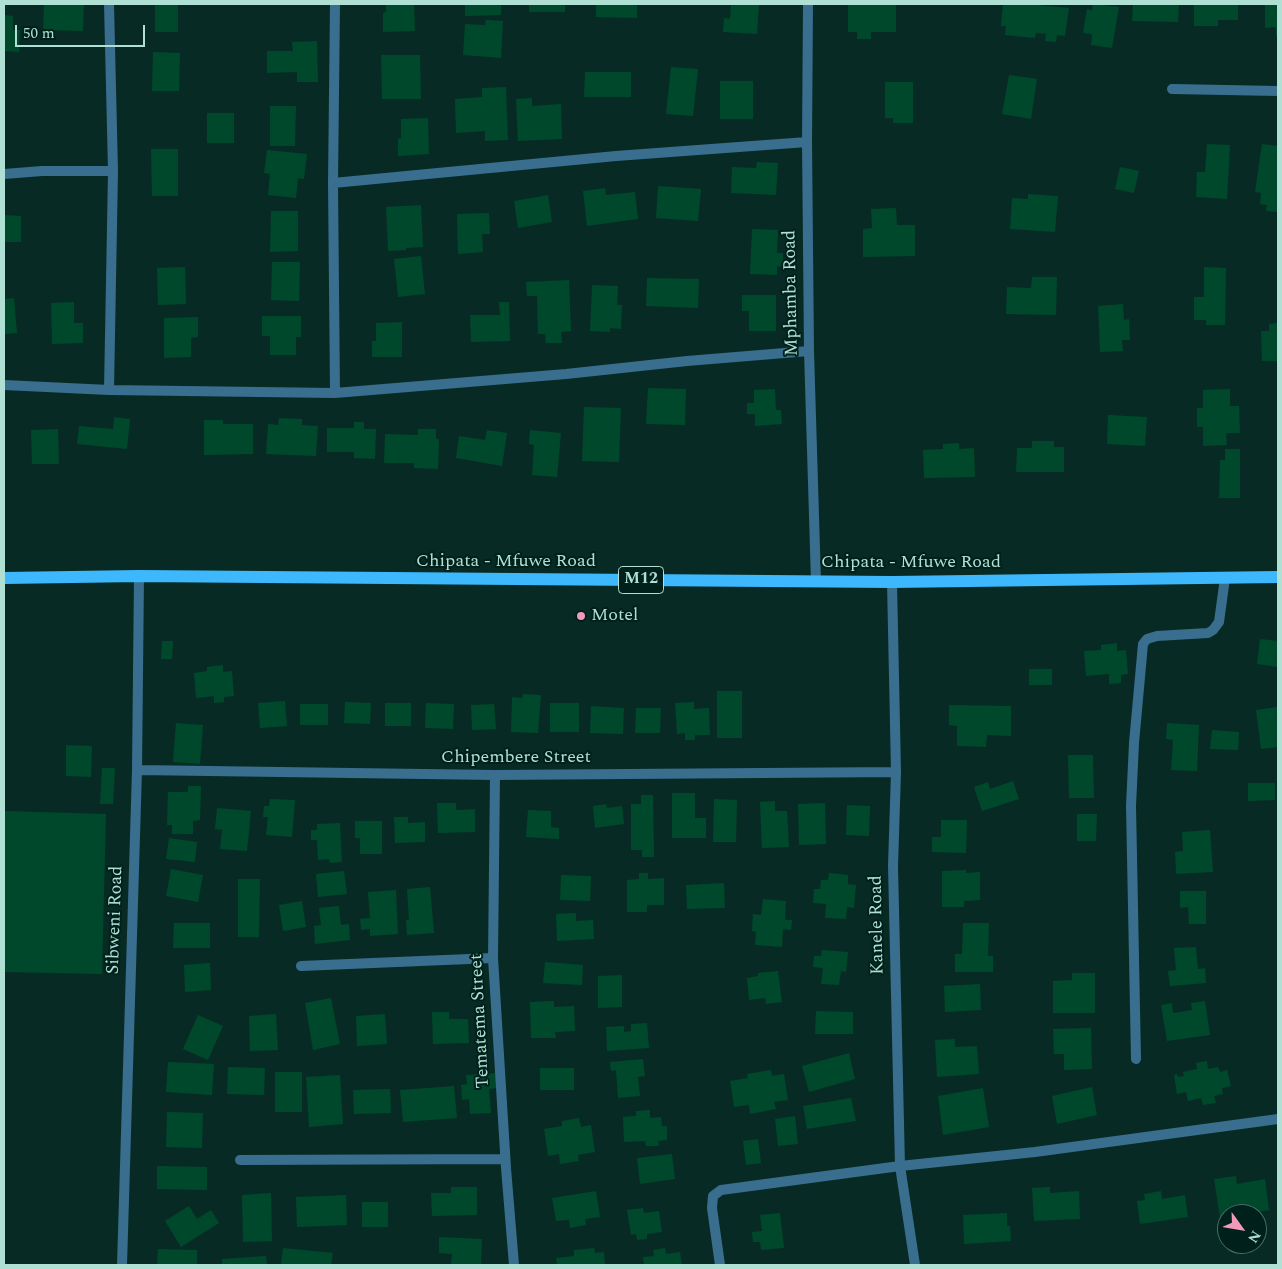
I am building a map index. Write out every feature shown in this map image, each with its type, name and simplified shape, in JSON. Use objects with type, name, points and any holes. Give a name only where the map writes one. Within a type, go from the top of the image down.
[{"type":"main road","name":"Chipata - Mfuwe Road","points":[[4,578],[139,576],[892,582],[1278,577]]},
{"type":"street","points":[[109,4],[113,171],[109,390]]},
{"type":"street","points":[[335,4],[333,183],[335,393]]},
{"type":"street","name":"Mphamba Road","points":[[808,4],[809,351],[816,582]]},
{"type":"street","points":[[1172,89],[1278,91]]},
{"type":"street","points":[[333,183],[616,156],[807,142]]},
{"type":"street","points":[[4,174],[42,171],[113,171]]},
{"type":"street","points":[[4,385],[109,390],[335,393],[809,351]]},
{"type":"street","name":"Sibweni Road","points":[[122,1265],[137,770],[139,576]]},
{"type":"street","points":[[1136,1059],[1131,806],[1134,743],[1143,644],[1147,639],[1157,636],[1208,633],[1213,630],[1219,622],[1224,578]]},
{"type":"street","name":"Kanele Road","points":[[892,582],[896,772],[893,866],[900,1166],[915,1265]]},
{"type":"street","name":"Chipembere Street","points":[[137,770],[495,775],[896,772]]},
{"type":"street","name":"Tematema Street","points":[[495,775],[493,958],[505,1159],[514,1265]]},
{"type":"street","points":[[300,966],[493,958]]},
{"type":"street","points":[[720,1265],[712,1208],[713,1196],[721,1190],[900,1166],[1036,1152],[1278,1118]]},
{"type":"street","points":[[240,1160],[505,1159]]},
{"type":"building","points":[[44,4],[84,4],[83,31],[43,30]]},
{"type":"building","points":[[155,4],[178,4],[178,32],[155,32]]},
{"type":"building","points":[[386,4],[414,4],[415,31],[383,32],[383,13],[386,12]]},
{"type":"building","points":[[465,4],[501,4],[501,15],[465,16]]},
{"type":"building","points":[[529,4],[565,4],[565,12],[529,12]]},
{"type":"building","points":[[596,4],[637,4],[637,18],[596,17]]},
{"type":"building","points":[[731,4],[759,4],[757,34],[723,32],[724,18],[730,19]]},
{"type":"building","points":[[848,4],[896,4],[896,32],[871,32],[871,39],[857,39],[857,32],[848,32]]},
{"type":"building","points":[[1003,4],[1069,8],[1065,36],[1057,35],[1056,42],[1045,41],[1046,34],[1036,33],[1035,38],[1005,35],[1006,26],[1001,26]]},
{"type":"building","points":[[1093,4],[1119,7],[1112,48],[1091,45],[1092,34],[1083,33],[1087,9],[1092,10]]},
{"type":"building","points":[[1133,4],[1179,4],[1178,22],[1132,21]]},
{"type":"building","points":[[1194,4],[1238,4],[1238,20],[1218,20],[1218,26],[1194,26]]},
{"type":"building","points":[[1265,4],[1278,4],[1278,36],[1276,36],[1276,27],[1265,28]]},
{"type":"building","points":[[4,15],[13,16],[13,30],[20,30],[19,52],[4,51]]},
{"type":"building","points":[[486,20],[503,21],[501,58],[463,55],[465,24],[485,25]]},
{"type":"building","points":[[317,41],[318,82],[297,82],[297,72],[267,73],[267,51],[293,51],[292,42]]},
{"type":"building","points":[[153,52],[180,53],[179,91],[152,91]]},
{"type":"building","points":[[381,55],[420,55],[421,99],[382,99]]},
{"type":"building","points":[[671,67],[698,69],[693,116],[666,114]]},
{"type":"building","points":[[585,72],[631,72],[631,97],[584,97]]},
{"type":"building","points":[[1009,75],[1037,79],[1031,119],[1002,114]]},
{"type":"building","points":[[720,81],[753,81],[753,119],[720,119]]},
{"type":"building","points":[[885,82],[913,82],[913,123],[893,123],[893,118],[885,118]]},
{"type":"building","points":[[506,87],[508,140],[485,141],[485,131],[456,133],[455,99],[482,97],[482,88]]},
{"type":"building","points":[[532,98],[532,106],[561,104],[562,139],[518,141],[516,99]]},
{"type":"building","points":[[270,106],[296,106],[295,146],[270,146]]},
{"type":"building","points":[[207,113],[234,113],[234,143],[207,143]]},
{"type":"building","points":[[428,118],[429,154],[398,156],[398,139],[401,138],[401,119]]},
{"type":"building","points":[[1207,144],[1230,145],[1227,199],[1196,197],[1197,172],[1205,172]]},
{"type":"building","points":[[1262,144],[1278,146],[1278,212],[1266,211],[1267,205],[1260,204],[1261,193],[1255,192]]},
{"type":"building","points":[[151,149],[178,149],[178,196],[152,196]]},
{"type":"building","points":[[267,150],[307,154],[304,179],[298,178],[296,198],[268,195],[270,174],[264,173]]},
{"type":"building","points":[[757,162],[778,163],[776,195],[731,193],[732,167],[756,168]]},
{"type":"building","points":[[1120,167],[1139,171],[1134,193],[1115,189]]},
{"type":"building","points":[[658,186],[701,189],[698,221],[656,218]]},
{"type":"building","points":[[605,188],[606,195],[635,192],[638,219],[587,226],[583,191]]},
{"type":"building","points":[[1028,194],[1058,196],[1055,232],[1010,229],[1012,198],[1028,199]]},
{"type":"building","points":[[548,195],[552,222],[518,228],[514,201]]},
{"type":"building","points":[[421,205],[423,247],[388,251],[386,207]]},
{"type":"building","points":[[896,208],[897,225],[915,225],[915,256],[863,257],[863,229],[872,228],[871,209]]},
{"type":"building","points":[[271,211],[298,211],[298,251],[270,252]]},
{"type":"building","points":[[489,213],[490,234],[482,234],[483,252],[458,254],[457,214]]},
{"type":"building","points":[[4,215],[21,216],[21,242],[4,242]]},
{"type":"building","points":[[752,229],[778,230],[777,253],[783,253],[783,267],[777,266],[777,275],[750,274]]},
{"type":"building","points":[[421,256],[425,294],[398,297],[394,259]]},
{"type":"building","points":[[272,262],[300,262],[299,301],[271,300]]},
{"type":"building","points":[[185,267],[186,304],[158,305],[157,268]]},
{"type":"building","points":[[1204,267],[1226,268],[1225,325],[1206,325],[1206,320],[1194,320],[1194,297],[1204,297]]},
{"type":"building","points":[[1032,277],[1057,277],[1056,315],[1006,314],[1007,287],[1031,288]]},
{"type":"building","points":[[647,278],[699,279],[698,308],[646,306]]},
{"type":"building","points":[[569,280],[571,331],[561,332],[562,343],[546,343],[545,334],[538,334],[537,296],[527,296],[526,282]]},
{"type":"building","points":[[592,285],[618,286],[617,305],[622,305],[621,329],[610,328],[610,332],[590,331]]},
{"type":"building","points":[[742,295],[776,295],[776,331],[749,331],[749,311],[742,311]]},
{"type":"building","points":[[14,298],[17,333],[4,334],[4,299]]},
{"type":"building","points":[[74,302],[74,323],[83,323],[83,343],[52,344],[51,303]]},
{"type":"building","points":[[499,302],[509,302],[510,341],[471,342],[470,315],[500,315]]},
{"type":"building","points":[[1123,304],[1124,320],[1129,319],[1130,340],[1122,340],[1123,351],[1100,352],[1098,306]]},
{"type":"building","points":[[262,316],[301,316],[301,337],[296,337],[296,355],[270,355],[270,336],[262,336]]},
{"type":"building","points":[[198,317],[198,337],[191,338],[191,357],[164,358],[164,318]]},
{"type":"building","points":[[402,322],[402,357],[372,357],[372,341],[376,341],[376,323]]},
{"type":"building","points":[[1278,323],[1278,361],[1262,361],[1261,331],[1269,331],[1269,324]]},
{"type":"building","points":[[648,388],[686,389],[685,425],[646,424]]},
{"type":"building","points":[[775,389],[776,410],[781,410],[782,424],[755,426],[755,414],[747,414],[747,403],[754,403],[754,390]]},
{"type":"building","points":[[1230,389],[1230,406],[1239,406],[1240,433],[1226,433],[1227,445],[1203,446],[1203,427],[1197,427],[1197,408],[1203,408],[1203,390]]},
{"type":"building","points":[[584,407],[621,408],[619,462],[582,461]]},
{"type":"building","points":[[1108,415],[1147,417],[1145,446],[1107,444]]},
{"type":"building","points":[[114,417],[130,419],[127,449],[77,444],[79,426],[113,429]]},
{"type":"building","points":[[279,418],[302,419],[302,425],[318,426],[316,456],[266,454],[268,424],[278,425]]},
{"type":"building","points":[[204,420],[223,420],[223,424],[253,424],[253,454],[204,455]]},
{"type":"building","points":[[354,422],[364,422],[364,429],[376,429],[375,459],[354,458],[354,452],[327,452],[327,428],[354,428]]},
{"type":"building","points":[[58,429],[59,464],[32,464],[31,430]]},
{"type":"building","points":[[418,429],[436,429],[436,439],[439,439],[438,469],[414,468],[414,463],[384,463],[385,434],[418,435]]},
{"type":"building","points":[[487,430],[507,433],[502,466],[456,458],[459,436],[485,440]]},
{"type":"building","points":[[530,430],[561,433],[557,477],[532,475],[534,445],[529,444]]},
{"type":"building","points":[[1032,441],[1054,441],[1054,447],[1064,447],[1064,472],[1016,472],[1017,448],[1032,448]]},
{"type":"building","points":[[959,443],[959,449],[974,448],[975,477],[924,478],[923,450],[943,449],[943,444]]},
{"type":"building","points":[[1225,449],[1240,449],[1240,498],[1219,498],[1220,460],[1225,460]]},
{"type":"building","points":[[1260,639],[1278,641],[1278,667],[1257,664]]},
{"type":"building","points":[[162,641],[173,641],[172,659],[161,659]]},
{"type":"building","points":[[1117,643],[1117,651],[1126,650],[1128,674],[1121,675],[1121,683],[1109,684],[1109,674],[1086,676],[1084,651],[1101,650],[1101,645]]},
{"type":"building","points":[[223,665],[223,672],[232,671],[234,696],[224,697],[224,702],[214,703],[214,696],[196,698],[194,673],[207,671],[207,667]]},
{"type":"building","points":[[1029,669],[1052,669],[1052,685],[1029,685]]},
{"type":"building","points":[[717,691],[742,691],[742,738],[717,738]]},
{"type":"building","points":[[523,694],[541,695],[538,733],[511,732],[512,697],[522,698]]},
{"type":"building","points":[[285,701],[287,726],[260,728],[258,703]]},
{"type":"building","points":[[345,702],[371,703],[370,724],[344,723]]},
{"type":"building","points":[[694,702],[694,709],[709,708],[710,735],[695,735],[695,740],[685,740],[685,733],[677,734],[675,703]]},
{"type":"building","points":[[385,703],[411,703],[411,726],[385,726]]},
{"type":"building","points":[[426,703],[454,704],[453,729],[425,728]]},
{"type":"building","points":[[550,703],[579,703],[579,732],[550,732]]},
{"type":"building","points":[[300,704],[328,704],[328,725],[300,725]]},
{"type":"building","points":[[494,704],[496,729],[472,730],[471,705]]},
{"type":"building","points":[[949,705],[1011,706],[1011,736],[987,735],[986,747],[957,746],[957,726],[949,725]]},
{"type":"building","points":[[591,706],[624,708],[623,734],[590,733]]},
{"type":"building","points":[[1278,707],[1278,747],[1261,749],[1256,710]]},
{"type":"building","points":[[636,708],[661,708],[660,733],[635,733]]},
{"type":"building","points":[[176,723],[203,725],[200,764],[173,762]]},
{"type":"building","points":[[1167,723],[1199,725],[1197,771],[1171,770],[1173,740],[1166,739]]},
{"type":"building","points":[[1212,730],[1239,732],[1238,750],[1210,749]]},
{"type":"building","points":[[66,745],[92,746],[91,777],[66,776]]},
{"type":"building","points":[[1068,755],[1093,755],[1094,798],[1069,798]]},
{"type":"building","points":[[102,768],[115,768],[113,804],[100,804]]},
{"type":"building","points":[[1013,781],[1019,799],[982,811],[974,787],[988,782],[990,789]]},
{"type":"building","points":[[1248,783],[1275,783],[1275,800],[1248,801]]},
{"type":"building","points":[[188,786],[201,786],[200,820],[193,821],[193,834],[172,834],[172,825],[167,825],[168,792],[188,792]]},
{"type":"building","points":[[672,793],[695,793],[695,818],[706,818],[706,838],[672,838]]},
{"type":"building","points":[[641,795],[653,795],[654,857],[642,857],[642,850],[631,850],[631,804],[641,804]]},
{"type":"building","points":[[270,799],[295,800],[292,837],[266,835],[268,817],[263,817],[264,806],[269,806]]},
{"type":"building","points":[[714,799],[737,800],[736,842],[713,842]]},
{"type":"building","points":[[775,801],[775,811],[787,811],[789,847],[762,848],[760,802]]},
{"type":"building","points":[[437,803],[456,803],[456,810],[475,809],[475,832],[438,833]]},
{"type":"building","points":[[825,803],[826,844],[799,845],[798,804]]},
{"type":"building","points":[[606,804],[607,808],[622,806],[624,824],[595,828],[593,806]]},
{"type":"building","points":[[847,805],[870,806],[869,836],[846,835]]},
{"type":"building","points":[[217,808],[251,811],[247,851],[220,849],[222,830],[215,829]]},
{"type":"building","points":[[528,810],[551,811],[551,827],[559,828],[559,839],[526,837]]},
{"type":"building","points":[[4,811],[106,814],[102,974],[4,972]]},
{"type":"building","points":[[1077,814],[1097,814],[1096,841],[1077,841]]},
{"type":"building","points":[[394,817],[408,817],[408,823],[425,822],[425,842],[395,843]]},
{"type":"building","points":[[941,820],[967,820],[966,853],[932,852],[932,837],[941,837]]},
{"type":"building","points":[[355,821],[382,821],[382,854],[360,854],[360,838],[355,838]]},
{"type":"building","points":[[340,823],[342,862],[330,863],[329,859],[318,860],[317,840],[311,840],[311,830],[317,830],[317,824]]},
{"type":"building","points":[[1210,830],[1213,872],[1176,874],[1175,852],[1183,851],[1182,832]]},
{"type":"building","points":[[169,838],[197,842],[195,862],[166,859]]},
{"type":"building","points":[[171,869],[203,875],[198,902],[166,896]]},
{"type":"building","points":[[966,870],[966,873],[980,872],[980,900],[964,901],[964,907],[942,907],[942,871]]},
{"type":"building","points":[[344,871],[347,894],[318,897],[316,874]]},
{"type":"building","points":[[639,873],[648,873],[648,879],[664,878],[664,905],[647,905],[647,912],[627,912],[627,880],[639,879]]},
{"type":"building","points":[[829,873],[848,875],[848,884],[856,885],[854,908],[847,907],[846,919],[825,918],[826,904],[813,903],[814,889],[820,889],[821,880],[828,880]]},
{"type":"building","points":[[561,875],[591,876],[590,901],[560,900]]},
{"type":"building","points":[[238,879],[260,879],[259,937],[238,937]]},
{"type":"building","points":[[724,883],[725,908],[687,909],[686,885]]},
{"type":"building","points":[[430,887],[434,933],[407,935],[406,920],[409,920],[407,889]]},
{"type":"building","points":[[396,890],[398,934],[370,936],[370,929],[361,930],[360,919],[370,918],[368,892]]},
{"type":"building","points":[[1180,891],[1206,891],[1206,924],[1189,924],[1188,907],[1180,908]]},
{"type":"building","points":[[763,899],[786,901],[785,920],[792,920],[791,930],[783,929],[782,947],[755,945],[756,932],[752,931],[753,914],[761,915]]},
{"type":"building","points":[[302,901],[306,927],[283,931],[279,905]]},
{"type":"building","points":[[339,906],[341,925],[349,924],[350,940],[315,944],[314,926],[321,925],[319,908]]},
{"type":"building","points":[[576,913],[576,921],[593,920],[594,939],[557,941],[556,914]]},
{"type":"building","points":[[174,923],[210,923],[210,948],[173,948]]},
{"type":"building","points":[[963,923],[989,923],[988,956],[993,956],[993,972],[955,972],[955,954],[962,954]]},
{"type":"building","points":[[1196,947],[1198,969],[1205,968],[1206,983],[1170,986],[1168,971],[1176,970],[1174,948]]},
{"type":"building","points":[[822,950],[848,952],[846,972],[841,971],[839,985],[821,984],[823,968],[813,967],[814,956],[821,956]]},
{"type":"building","points":[[545,962],[583,965],[582,985],[543,983]]},
{"type":"building","points":[[210,963],[211,990],[185,992],[184,965]]},
{"type":"building","points":[[778,971],[782,1002],[766,1004],[765,998],[749,1000],[747,978],[758,976],[758,973]]},
{"type":"building","points":[[1072,973],[1095,973],[1095,1013],[1053,1013],[1053,981],[1072,980]]},
{"type":"building","points":[[622,975],[622,1007],[598,1008],[598,976]]},
{"type":"building","points":[[980,984],[981,1010],[945,1012],[944,986]]},
{"type":"building","points":[[331,998],[340,1044],[313,1050],[305,1003]]},
{"type":"building","points":[[554,1001],[554,1007],[574,1006],[575,1031],[555,1032],[556,1038],[531,1038],[530,1002]]},
{"type":"building","points":[[1205,1001],[1210,1035],[1167,1041],[1161,1005],[1172,1003],[1173,1013],[1192,1010],[1191,1003]]},
{"type":"building","points":[[816,1011],[853,1012],[853,1034],[815,1034]]},
{"type":"building","points":[[432,1012],[449,1012],[449,1019],[468,1019],[469,1043],[433,1044]]},
{"type":"building","points":[[276,1014],[278,1050],[250,1051],[249,1016]]},
{"type":"building","points":[[385,1014],[387,1044],[357,1046],[356,1016]]},
{"type":"building","points":[[198,1015],[223,1026],[208,1060],[183,1049]]},
{"type":"building","points":[[647,1023],[649,1048],[607,1051],[606,1027],[624,1026],[624,1032],[631,1031],[631,1024]]},
{"type":"building","points":[[1091,1028],[1092,1069],[1064,1070],[1064,1054],[1054,1054],[1053,1029]]},
{"type":"building","points":[[955,1039],[955,1047],[977,1046],[979,1074],[937,1077],[935,1040]]},
{"type":"building","points":[[849,1053],[855,1079],[809,1092],[802,1066]]},
{"type":"building","points":[[643,1059],[645,1076],[638,1077],[640,1096],[618,1098],[616,1070],[611,1071],[610,1062]]},
{"type":"building","points":[[1207,1061],[1208,1069],[1218,1067],[1220,1072],[1227,1070],[1231,1086],[1222,1088],[1223,1094],[1214,1096],[1216,1103],[1203,1105],[1201,1098],[1188,1101],[1186,1092],[1177,1094],[1174,1075],[1177,1074],[1178,1077],[1184,1076],[1183,1072],[1197,1069],[1196,1063]]},
{"type":"building","points":[[168,1062],[214,1064],[212,1095],[166,1092]]},
{"type":"building","points":[[228,1067],[265,1068],[264,1095],[227,1094]]},
{"type":"building","points":[[540,1068],[574,1068],[574,1090],[540,1090]]},
{"type":"building","points":[[771,1070],[772,1076],[784,1074],[788,1100],[774,1102],[776,1109],[750,1114],[749,1105],[734,1107],[730,1081],[748,1078],[747,1074]]},
{"type":"building","points":[[275,1072],[302,1072],[302,1112],[275,1112]]},
{"type":"building","points":[[496,1073],[497,1088],[489,1089],[491,1113],[470,1114],[469,1099],[462,1100],[461,1085],[467,1084],[466,1075]]},
{"type":"building","points":[[340,1075],[343,1124],[309,1127],[306,1077]]},
{"type":"building","points":[[454,1086],[457,1118],[403,1122],[400,1090]]},
{"type":"building","points":[[1092,1087],[1097,1115],[1057,1124],[1052,1096]]},
{"type":"building","points":[[983,1088],[989,1127],[943,1135],[938,1096]]},
{"type":"building","points":[[390,1089],[391,1113],[354,1114],[353,1090]]},
{"type":"building","points":[[851,1098],[856,1121],[807,1129],[803,1106]]},
{"type":"building","points":[[650,1110],[650,1118],[661,1117],[662,1126],[667,1126],[667,1140],[658,1141],[659,1146],[646,1146],[645,1141],[624,1142],[623,1117],[636,1116],[636,1111]]},
{"type":"building","points":[[167,1112],[203,1113],[202,1148],[166,1147]]},
{"type":"building","points":[[795,1116],[798,1144],[778,1146],[775,1119]]},
{"type":"building","points":[[579,1118],[581,1127],[591,1125],[595,1152],[578,1155],[579,1161],[560,1164],[559,1154],[548,1156],[544,1129],[562,1126],[562,1121]]},
{"type":"building","points":[[758,1139],[761,1163],[746,1165],[743,1141]]},
{"type":"building","points":[[672,1154],[675,1179],[640,1184],[637,1158]]},
{"type":"building","points":[[157,1166],[207,1167],[207,1190],[157,1189]]},
{"type":"building","points":[[1236,1176],[1237,1184],[1265,1179],[1269,1210],[1267,1210],[1267,1204],[1218,1204],[1214,1179]]},
{"type":"building","points":[[451,1187],[477,1187],[477,1215],[432,1216],[431,1193],[451,1193]]},
{"type":"building","points":[[1050,1187],[1050,1193],[1079,1191],[1080,1219],[1034,1221],[1032,1188]]},
{"type":"building","points":[[596,1191],[600,1217],[585,1219],[586,1225],[570,1228],[569,1220],[556,1221],[552,1198]]},
{"type":"building","points":[[1161,1191],[1162,1199],[1185,1195],[1188,1217],[1140,1224],[1137,1201],[1145,1200],[1144,1194]]},
{"type":"building","points":[[271,1193],[272,1241],[243,1242],[242,1195]]},
{"type":"building","points":[[346,1195],[347,1225],[297,1227],[296,1197]]},
{"type":"building","points":[[362,1202],[388,1202],[388,1227],[362,1227]]},
{"type":"building","points":[[189,1206],[197,1219],[211,1210],[219,1223],[181,1247],[165,1221]]},
{"type":"building","points":[[643,1208],[644,1213],[659,1211],[662,1232],[647,1234],[647,1239],[637,1240],[636,1234],[631,1235],[627,1210]]},
{"type":"building","points":[[780,1213],[784,1248],[761,1250],[760,1242],[753,1242],[752,1232],[762,1231],[760,1215]]},
{"type":"building","points":[[1007,1213],[1007,1226],[1010,1226],[1011,1241],[964,1244],[963,1215]]},
{"type":"building","points":[[439,1237],[482,1239],[481,1265],[451,1265],[452,1254],[439,1253]]},
{"type":"building","points":[[283,1248],[333,1253],[331,1265],[281,1265]]},
{"type":"building","points":[[594,1248],[595,1253],[604,1252],[605,1265],[557,1265],[556,1258],[574,1256],[574,1250]]},
{"type":"building","points":[[665,1248],[666,1254],[680,1252],[682,1265],[644,1265],[643,1257],[654,1256],[653,1250]]},
{"type":"building","points":[[158,1249],[197,1250],[197,1265],[157,1265]]},
{"type":"building","points":[[266,1256],[267,1265],[222,1265],[222,1259]]},
{"type":"place","name":"Motel","points":[[581,616]]}]
